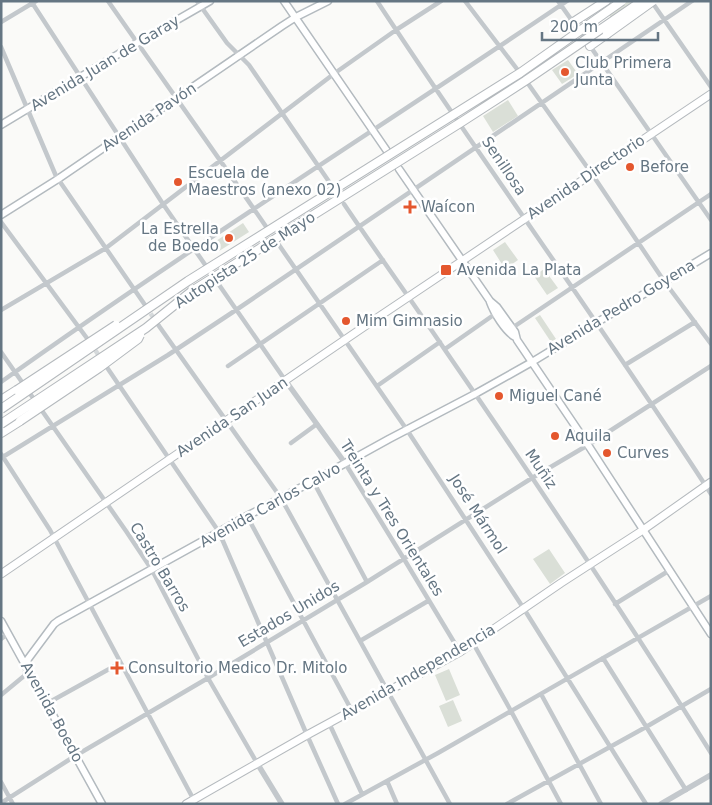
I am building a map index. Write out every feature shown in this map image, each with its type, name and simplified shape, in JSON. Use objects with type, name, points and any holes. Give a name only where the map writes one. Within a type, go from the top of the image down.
[{"type":"highway","points":[[572,23],[606,1]]},
{"type":"highway","name":"Autopista 25 de Mayo","points":[[1,410],[170,293],[520,72],[622,1]]},
{"type":"highway","name":"Autopista 25 de Mayo","points":[[1,424],[146,328],[192,291],[526,81],[642,1]]},
{"type":"highway","points":[[590,46],[653,3]]},
{"type":"highway","points":[[1,400],[109,328],[170,293]]},
{"type":"highway","points":[[1,433],[99,368],[138,339],[146,328]]},
{"type":"main road","name":"Avenida Juan de Garay","points":[[1,125],[199,4],[210,1]]},
{"type":"main road","points":[[284,1],[387,151]]},
{"type":"main road","name":"Avenida Pavón","points":[[1,215],[58,179],[296,17],[328,1]]},
{"type":"main road","name":"Avenida Directorio","points":[[463,261],[711,94]]},
{"type":"main road","points":[[400,169],[490,300],[515,332],[515,337]]},
{"type":"main road","name":"Avenida Pedro Goyena","points":[[532,362],[711,253]]},
{"type":"main road","name":"Avenida San Juan","points":[[1,574],[463,261]]},
{"type":"main road","points":[[490,300],[492,310],[515,337],[532,362],[711,634]]},
{"type":"main road","points":[[497,316],[502,319],[509,329],[511,330],[512,328]]},
{"type":"main road","points":[[407,430],[532,362]]},
{"type":"main road","name":"Avenida Carlos Calvo","points":[[26,667],[28,659],[54,624],[344,462],[407,430]]},
{"type":"main road","name":"Avenida Independencia","points":[[186,804],[195,802],[307,735],[460,652],[643,530],[708,484]]},
{"type":"main road","name":"Avenida Boedo","points":[[1,621],[102,804]]},
{"type":"street","points":[[108,1],[178,98],[267,228]]},
{"type":"street","name":"Senillosa","points":[[377,1],[524,219],[708,484],[711,494]]},
{"type":"street","points":[[1,310],[106,248],[334,73],[441,1]]},
{"type":"street","points":[[465,1],[517,69]]},
{"type":"street","points":[[1,382],[134,289],[500,47],[559,4],[567,1]]},
{"type":"street","points":[[195,802],[54,538],[2,456],[119,385],[236,310],[692,1]]},
{"type":"street","points":[[1,22],[33,2]]},
{"type":"street","name":"Treinta y Tres Orientales","points":[[33,2],[163,204],[344,462],[460,652]]},
{"type":"street","points":[[653,3],[711,87]]},
{"type":"street","points":[[199,4],[227,44],[249,65],[332,186]]},
{"type":"street","points":[[559,4],[602,62],[711,220]]},
{"type":"street","points":[[1,47],[58,179],[145,305]]},
{"type":"street","points":[[529,85],[664,281],[711,344]]},
{"type":"street","points":[[512,328],[711,194]]},
{"type":"street","name":"Muñiz","points":[[344,204],[445,348],[532,478],[638,637],[711,753]]},
{"type":"street","points":[[1,222],[90,341]]},
{"type":"street","name":"José Mármol","points":[[278,245],[407,430],[524,609],[646,804]]},
{"type":"street","points":[[228,366],[383,260]]},
{"type":"street","points":[[445,348],[497,316]]},
{"type":"street","points":[[625,365],[695,322]]},
{"type":"street","points":[[160,326],[281,498],[450,804]]},
{"type":"street","points":[[377,386],[440,342]]},
{"type":"street","name":"Castro Barros","points":[[1,352],[152,570],[208,678],[282,804]]},
{"type":"street","points":[[106,366],[219,532],[338,804]]},
{"type":"street","name":"Estados Unidos","points":[[1,802],[338,600],[652,405],[711,366]]},
{"type":"street","points":[[291,443],[317,424]]},
{"type":"street","points":[[313,481],[367,582]]},
{"type":"street","points":[[247,516],[352,710]]},
{"type":"street","points":[[616,604],[670,570]]},
{"type":"street","points":[[345,804],[426,760],[711,596]]},
{"type":"street","points":[[360,641],[428,600]]},
{"type":"street","points":[[1,639],[8,634]]},
{"type":"street","points":[[474,643],[561,804]]},
{"type":"street","points":[[603,658],[686,790]]},
{"type":"street","points":[[46,704],[120,663]]},
{"type":"street","points":[[1,695],[24,676],[26,667]]},
{"type":"street","points":[[508,804],[711,689]]},
{"type":"street","points":[[541,694],[601,804]]},
{"type":"street","points":[[330,723],[362,794]]},
{"type":"street","points":[[661,804],[711,775]]},
{"type":"street","points":[[387,781],[398,804]]},
{"type":"street","points":[[1,782],[13,804]]},
{"type":"shaded area","points":[[616,1],[646,1],[615,23],[604,9]]},
{"type":"shaded area","name":"Club Primera Junta","points":[[568,60],[578,74],[562,84],[552,70]]},
{"type":"shaded area","points":[[508,100],[518,116],[493,132],[483,116]]},
{"type":"shaded area","name":"La Estrella de Boedo","points":[[243,223],[249,232],[216,253],[210,245]]},
{"type":"shaded area","points":[[505,242],[518,260],[505,269],[493,250]]},
{"type":"shaded area","points":[[544,269],[558,288],[547,295],[534,276]]},
{"type":"shaded area","points":[[540,315],[556,339],[551,342],[535,318]]},
{"type":"shaded area","points":[[549,549],[565,573],[550,584],[533,559]]},
{"type":"shaded area","points":[[449,669],[460,695],[446,701],[435,675]]},
{"type":"shaded area","points":[[453,700],[462,721],[448,727],[439,706]]},
{"type":"tunnel","points":[[147,308],[159,326]]},
{"type":"tunnel","points":[[92,345],[101,359]]},
{"type":"place","name":"Club Primera Junta","points":[[565,72]]},
{"type":"place","name":"Before","points":[[630,167]]},
{"type":"place","name":"Escuela de Maestros (anexo 02)","points":[[178,182]]},
{"type":"place","name":"Waícon","points":[[410,207]]},
{"type":"place","name":"La Estrella de Boedo","points":[[229,238]]},
{"type":"place","name":"Avenida La Plata","points":[[446,270]]},
{"type":"place","name":"Mim Gimnasio","points":[[346,321]]},
{"type":"place","name":"Miguel Cané","points":[[499,396]]},
{"type":"place","name":"Aquila","points":[[555,436]]},
{"type":"place","name":"Curves","points":[[607,453]]},
{"type":"place","name":"Consultorio Medico Dr. Mitolo","points":[[117,668]]}]
